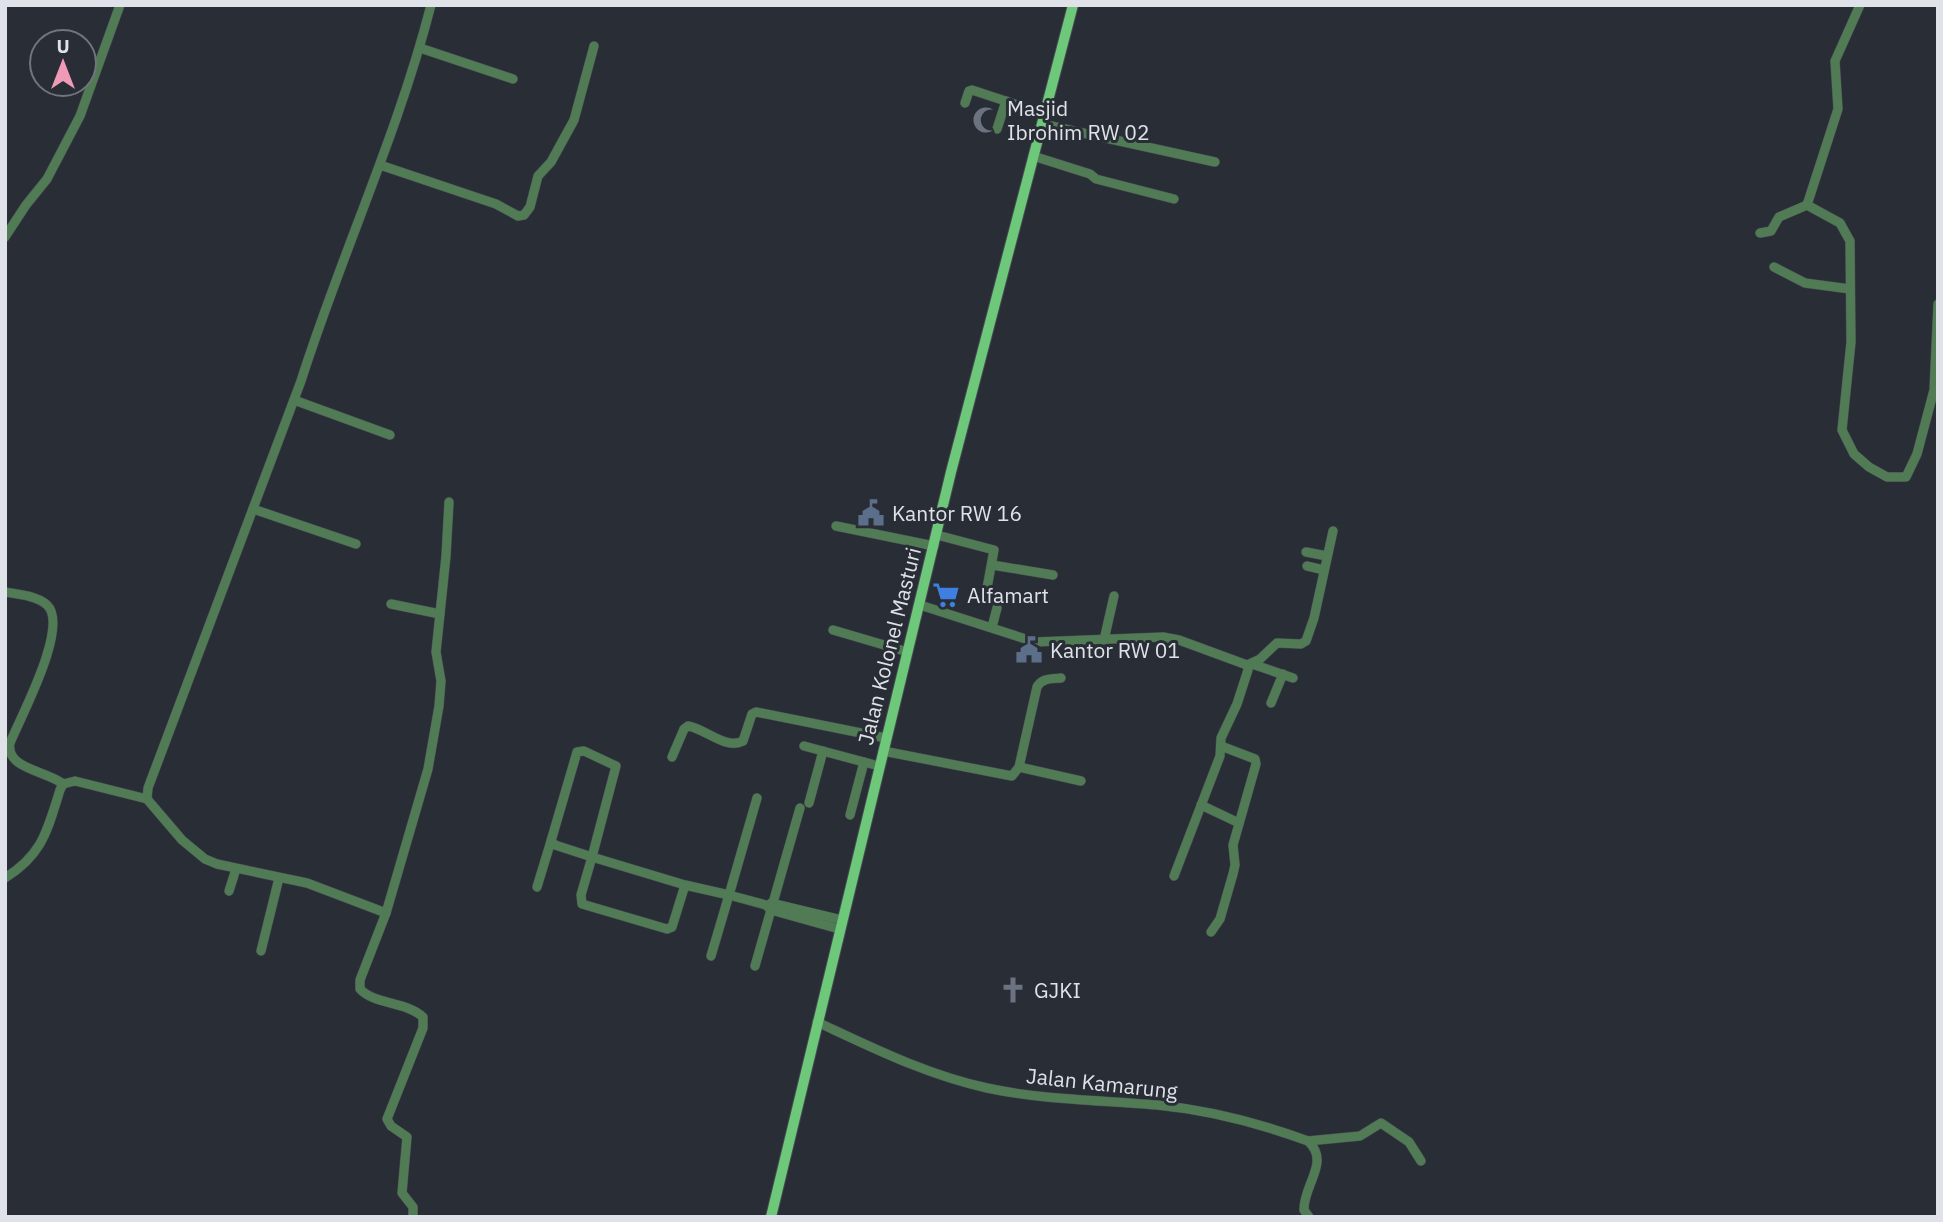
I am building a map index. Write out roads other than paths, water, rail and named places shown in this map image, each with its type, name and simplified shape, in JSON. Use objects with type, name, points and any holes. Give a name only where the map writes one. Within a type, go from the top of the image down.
[{"type":"main road","name":"Jalan Kolonel Masturi","points":[[771,1217],[935,540],[1073,5]]},
{"type":"street","points":[[5,237],[47,179],[80,116],[120,5]]},
{"type":"street","points":[[147,799],[148,788],[294,400],[319,321],[380,165],[420,48],[430,5]]},
{"type":"street","points":[[1807,205],[1838,109],[1835,61],[1860,5]]},
{"type":"street","points":[[380,165],[496,204],[518,216],[524,215],[530,206],[538,176],[564,141],[574,120],[594,46]]},
{"type":"street","points":[[420,48],[513,79]]},
{"type":"street","points":[[965,103],[968,91],[972,90],[1006,101],[1084,135],[1215,162]]},
{"type":"street","points":[[997,129],[1006,101]]},
{"type":"street","points":[[1033,156],[1090,174],[1096,179],[1174,199]]},
{"type":"street","points":[[1760,233],[1771,231],[1779,217],[1807,205],[1834,218],[1849,236],[1851,342],[1842,430],[1854,454],[1863,463],[1891,478],[1906,477],[1917,454],[1931,404],[1938,304]]},
{"type":"street","points":[[1774,267],[1805,283],[1850,289]]},
{"type":"street","points":[[294,400],[390,435]]},
{"type":"street","points":[[413,1217],[413,1207],[402,1193],[407,1137],[391,1126],[387,1119],[423,1028],[423,1017],[407,1007],[369,996],[360,989],[360,980],[386,913],[428,769],[440,694],[441,681],[436,652],[449,502]]},
{"type":"street","points":[[253,509],[356,544]]},
{"type":"street","points":[[836,526],[994,550],[987,588]]},
{"type":"street","points":[[1174,876],[1220,756],[1221,738],[1237,704],[1249,664],[1277,643],[1301,644],[1306,641],[1314,618],[1333,531]]},
{"type":"street","points":[[1306,552],[1327,556]]},
{"type":"street","points":[[992,565],[1053,575]]},
{"type":"street","points":[[1307,566],[1324,570]]},
{"type":"street","points":[[5,592],[24,595],[48,606],[52,612],[53,625],[48,654],[10,743],[9,753],[15,761],[63,784],[80,782],[147,799],[182,840],[217,864],[319,886],[386,913]]},
{"type":"street","points":[[1104,640],[1114,596]]},
{"type":"street","points":[[391,604],[440,614]]},
{"type":"street","points":[[920,605],[1035,642],[1163,637],[1293,678]]},
{"type":"street","points":[[992,627],[997,608]]},
{"type":"street","points":[[833,630],[908,652]]},
{"type":"street","points":[[1271,703],[1283,674]]},
{"type":"street","points":[[883,751],[1012,776],[1019,767],[1038,684],[1045,680],[1061,678]]},
{"type":"street","points":[[672,757],[684,729],[688,726],[728,743],[737,744],[743,741],[752,714],[757,712],[886,738]]},
{"type":"street","points":[[804,746],[878,770]]},
{"type":"street","points":[[1211,932],[1220,919],[1233,874],[1233,845],[1256,762],[1221,746]]},
{"type":"street","points":[[537,887],[575,754],[583,751],[612,763],[616,768],[581,895],[585,906],[670,929],[685,885]]},
{"type":"street","points":[[755,966],[770,906],[823,751]]},
{"type":"street","points":[[850,815],[863,766]]},
{"type":"street","points":[[1019,767],[1081,781]]},
{"type":"street","points":[[5,878],[34,855],[47,831],[63,784]]},
{"type":"street","points":[[711,956],[757,798]]},
{"type":"street","points":[[1201,805],[1240,823]]},
{"type":"street","points":[[551,841],[555,845],[685,885],[841,925]]},
{"type":"street","points":[[229,891],[236,869]]},
{"type":"street","points":[[261,951],[279,878]]},
{"type":"street","name":"Jalan Kamarung","points":[[817,1022],[923,1070],[987,1088],[1049,1097],[1197,1110],[1251,1122],[1308,1141]]},
{"type":"street","points":[[1308,1141],[1360,1136],[1381,1123],[1409,1142],[1421,1161]]},
{"type":"street","points":[[1308,1141],[1315,1147],[1318,1160],[1305,1197],[1304,1210],[1309,1217]]},
{"type":"place","name":"Masjid Ibrohim RW 02","points":[[986,120]]},
{"type":"place","name":"Kantor RW 16","points":[[871,513]]},
{"type":"place","name":"Alfamart","points":[[946,595]]},
{"type":"place","name":"Kantor RW 01","points":[[1029,650]]},
{"type":"place","name":"GJKI","points":[[1013,990]]}]
